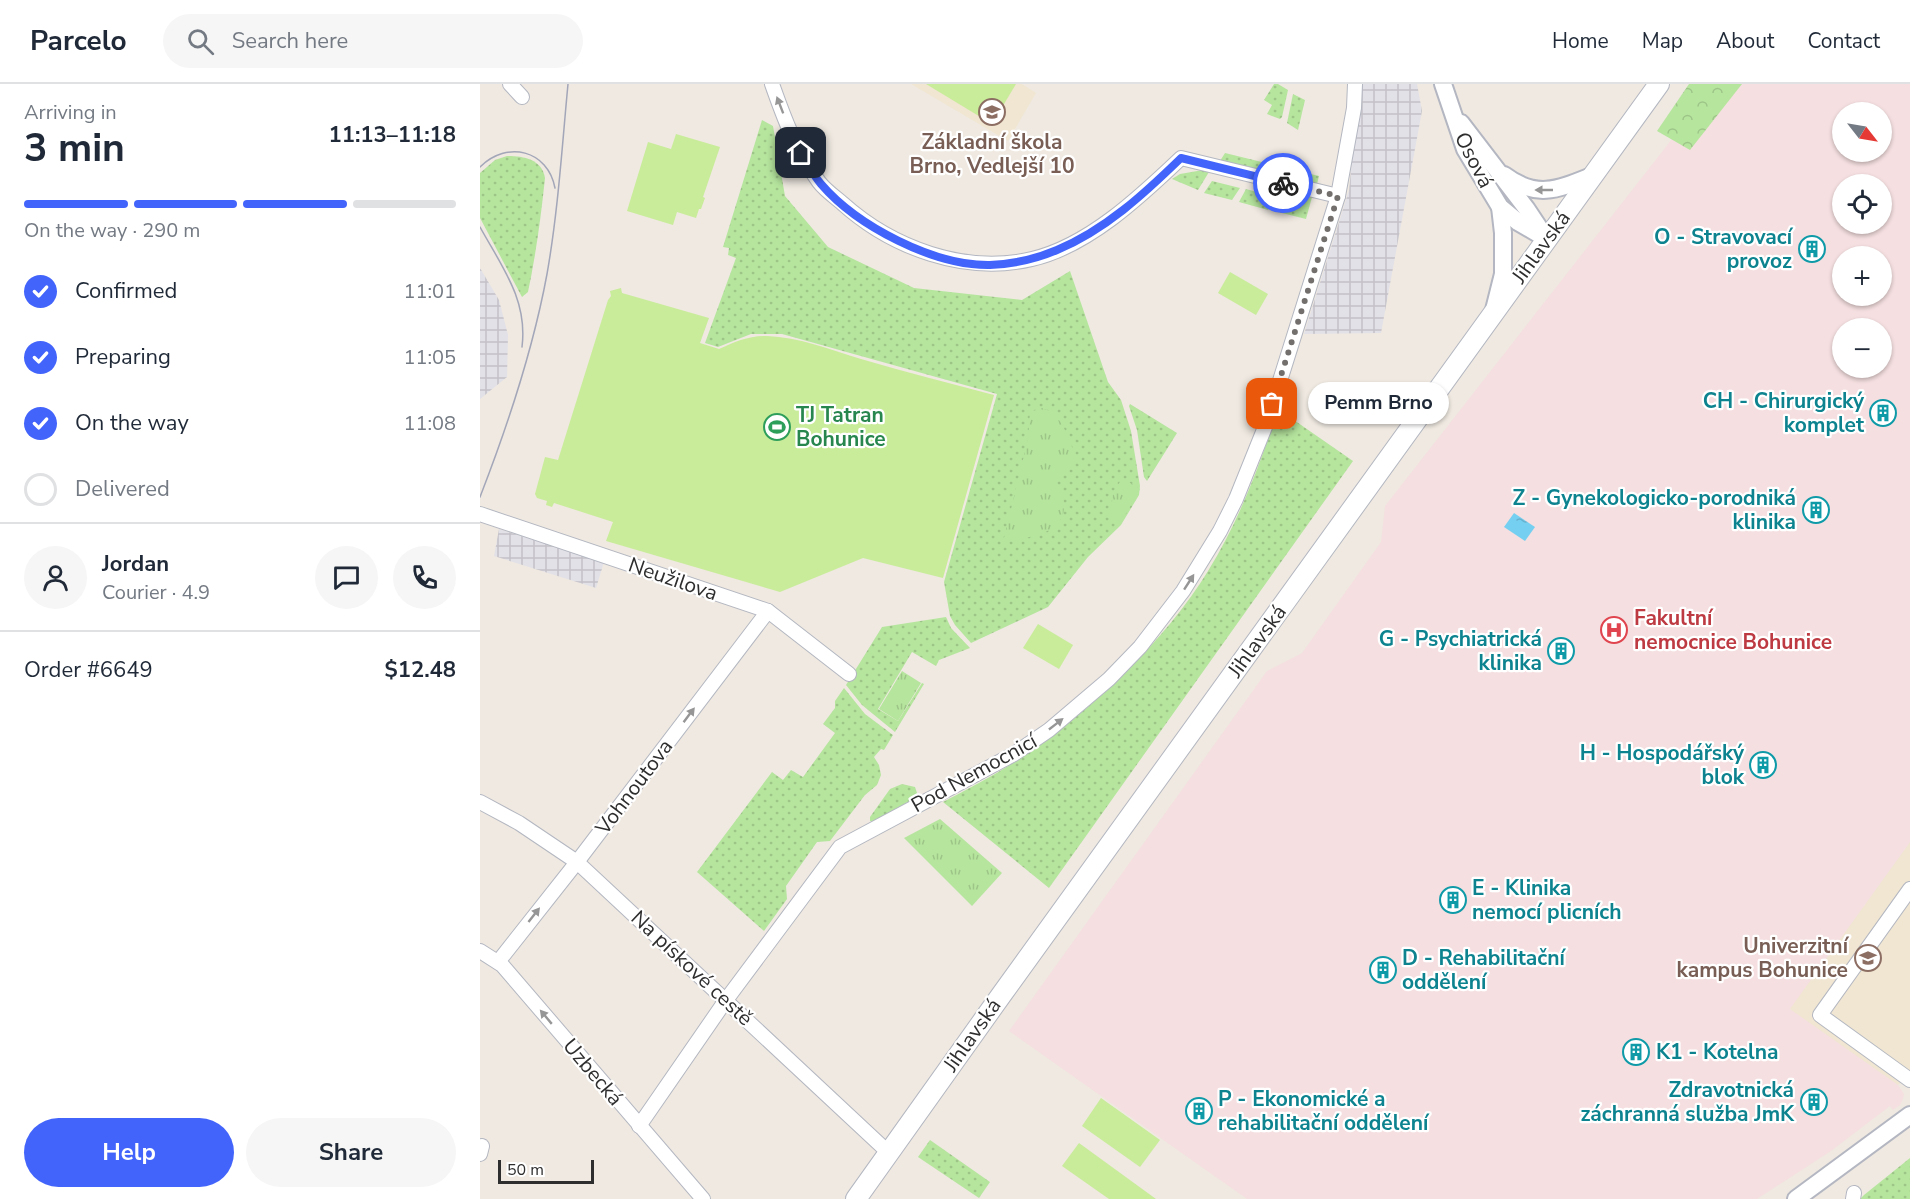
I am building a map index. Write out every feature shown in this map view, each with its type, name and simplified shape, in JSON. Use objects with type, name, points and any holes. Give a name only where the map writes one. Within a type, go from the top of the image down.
[{"type":"main road","name":"Jihlavská","points":[[856,1199],[1493,311],[1659,84]]},
{"type":"street","points":[[510,84],[522,97]]},
{"type":"street","points":[[771,84],[794,143],[820,184],[862,221],[906,245],[956,260],[989,265],[1032,259],[1059,250],[1109,221],[1144,194],[1181,158],[1338,196]]},
{"type":"street","name":"Pod Nemocnicí","points":[[639,1126],[726,1000],[840,847],[1014,754],[1049,730],[1109,679],[1162,620],[1203,561],[1236,499],[1267,422],[1338,196],[1354,108],[1355,84]]},
{"type":"street","name":"Osová","points":[[1443,84],[1465,149],[1500,207]]},
{"type":"street","name":"Osová","points":[[1451,111],[1547,239]]},
{"type":"street","points":[[1496,169],[1515,183],[1536,191],[1560,189],[1594,175]]},
{"type":"street","points":[[1500,207],[1518,222],[1547,239]]},
{"type":"street","points":[[1493,311],[1503,274],[1503,232],[1500,207]]},
{"type":"street","name":"Neužilova","points":[[480,514],[768,611],[849,675]]},
{"type":"street","name":"Vohnoutova","points":[[498,962],[768,611]]},
{"type":"street","name":"Na pískové cestě","points":[[480,802],[519,823],[577,862],[889,1154]]},
{"type":"street","points":[[1910,889],[1820,1015],[1910,1080]]},
{"type":"street","name":"Uzbecká","points":[[480,951],[498,962],[703,1199]]},
{"type":"street","points":[[1796,1199],[1910,1115]]},
{"type":"shaded area","name":"Základní škola Brno, Vedlejší 10","points":[[911,84],[1022,84],[1036,93],[1008,141]]},
{"type":"shaded area","points":[[1360,84],[1417,84],[1422,111],[1381,333],[1304,334],[1349,190]]},
{"type":"shaded area","name":"Fakultní nemocnice Bohunice","points":[[1715,84],[1910,84],[1910,842],[1790,1009],[1898,1085],[1904,1094],[1900,1105],[1893,1110],[1890,1106],[1831,1151],[1757,1199],[1247,1199],[1009,1031],[1267,671],[1302,653],[1381,542],[1385,506]]},
{"type":"shaded area","points":[[480,268],[499,300],[508,335],[507,377],[480,399]]},
{"type":"shaded area","points":[[499,529],[604,562],[596,588],[494,556]]},
{"type":"shaded area","name":"Univerzitní kampus Bohunice","points":[[1910,842],[1910,1072],[1898,1085],[1789,1009]]},
{"type":"green space","points":[[926,84],[1016,84],[992,124]]},
{"type":"green space","points":[[1274,84],[1288,90],[1280,119],[1267,114],[1272,105],[1264,100]]},
{"type":"green space","points":[[1689,84],[1742,84],[1690,150],[1657,131]]},
{"type":"green space","points":[[1293,94],[1305,100],[1298,130],[1287,123]]},
{"type":"green space","points":[[762,120],[773,126],[785,196],[828,247],[914,288],[1022,300],[1070,271],[1108,382],[1121,400],[1131,431],[1140,486],[1139,495],[1121,525],[1088,557],[1048,607],[971,643],[950,616],[944,582],[997,394],[782,334],[751,334],[718,347],[705,343],[736,258],[728,255],[729,248],[723,247]]},
{"type":"green space","points":[[676,134],[720,147],[703,197],[705,198],[696,218],[677,212],[673,225],[627,211],[648,142],[671,149]]},
{"type":"green space","points":[[1225,153],[1319,176],[1317,184],[1220,161]]},
{"type":"green space","points":[[507,156],[531,160],[540,167],[545,178],[531,278],[528,292],[522,297],[480,218],[480,173],[495,160]]},
{"type":"green space","points":[[1203,170],[1209,172],[1198,190],[1172,179],[1180,174]]},
{"type":"green space","points":[[1212,181],[1240,188],[1232,200],[1204,193]]},
{"type":"green space","points":[[1246,189],[1275,197],[1268,210],[1239,202]]},
{"type":"green space","points":[[1286,191],[1312,197],[1306,219],[1274,211]]},
{"type":"green space","points":[[1230,272],[1268,294],[1256,315],[1218,293]]},
{"type":"green space","name":"TJ Tatran Bohunice","points":[[621,288],[622,293],[709,318],[700,343],[719,349],[754,337],[791,339],[994,395],[943,578],[863,558],[780,592],[606,541],[613,522],[554,503],[552,507],[546,505],[547,501],[537,498],[535,494],[545,457],[558,460],[611,296],[610,291]]},
{"type":"green space","points":[[1130,404],[1177,433],[1147,481],[1144,477],[1137,430]]},
{"type":"green space","points":[[1042,408],[1052,412],[1058,419],[1066,431],[1073,453],[1073,464],[1056,481],[1062,494],[1064,507],[1062,518],[1047,531],[1003,542],[1028,439],[1030,412]]},
{"type":"green space","points":[[1278,409],[1353,461],[1049,888],[943,802],[1013,763],[1048,739],[1099,697],[1171,623],[1208,571],[1239,513]]},
{"type":"green space","points":[[1122,478],[1140,489],[1121,522],[1110,516],[1113,494]]},
{"type":"green space","points":[[946,617],[951,628],[970,648],[939,660],[936,666],[912,652],[878,709],[898,721],[922,683],[924,684],[895,732],[862,705],[846,685],[882,627]]},
{"type":"green space","points":[[1038,624],[1073,645],[1059,669],[1023,648]]},
{"type":"green space","points":[[902,671],[921,683],[898,721],[879,709]]},
{"type":"green space","points":[[844,688],[865,714],[893,735],[884,750],[881,749],[874,757],[881,775],[877,785],[865,795],[830,841],[817,842],[786,886],[787,899],[764,931],[697,872],[772,772],[783,780],[791,770],[803,777],[835,733],[823,724],[835,708],[835,701]]},
{"type":"green space","points":[[902,784],[915,787],[917,793],[915,798],[873,822],[870,821],[870,817],[890,789]]},
{"type":"green space","points":[[940,819],[1002,873],[972,906],[904,838]]},
{"type":"green space","points":[[1101,1098],[1160,1140],[1140,1167],[1082,1126]]},
{"type":"green space","points":[[930,1140],[990,1182],[979,1198],[918,1157]]},
{"type":"green space","points":[[1079,1143],[1156,1199],[1109,1199],[1062,1166]]},
{"type":"green space","points":[[1910,1158],[1910,1199],[1860,1199],[1864,1195]]},
{"type":"water","points":[[1514,513],[1535,527],[1525,541],[1504,527]]},
{"type":"tram line","points":[[480,497],[519,387],[535,331],[554,227],[568,84]]},
{"type":"tram line","points":[[480,167],[502,154],[525,153],[544,165],[551,175],[555,188]]},
{"type":"tram line","points":[[480,227],[512,284],[521,314],[522,347]]},
{"type":"way so far","points":[[1272,404],[1338,196],[1283,183]]},
{"type":"place","name":"Základní škola Brno, Vedlejší 10","points":[[992,112]]},
{"type":"place","name":"O - Stravovací provoz","points":[[1812,249]]},
{"type":"place","name":"Pemm Brno","points":[[1272,404]]},
{"type":"place","name":"CH - Chirurgický komplet","points":[[1883,413]]},
{"type":"place","name":"TJ Tatran Bohunice","points":[[777,427]]},
{"type":"place","name":"Z - Gynekologicko-porodniká klinika","points":[[1816,510]]},
{"type":"place","name":"Fakultní nemocnice Bohunice","points":[[1614,630]]},
{"type":"place","name":"G - Psychiatrická klinika","points":[[1561,651]]},
{"type":"place","name":"H - Hospodářský blok","points":[[1763,765]]},
{"type":"place","name":"E - Klinika nemocí plicních","points":[[1453,900]]},
{"type":"place","name":"Univerzitní kampus Bohunice","points":[[1868,958]]},
{"type":"place","name":"D - Rehabilitační oddělení","points":[[1383,970]]},
{"type":"place","name":"K1 - Kotelna","points":[[1636,1052]]},
{"type":"place","name":"Zdravotnická záchranná služba JmK","points":[[1814,1102]]},
{"type":"place","name":"P - Ekonomické a rehabilitační oddělení","points":[[1199,1111]]},
{"type":"route","points":[[801,153],[820,184],[862,221],[906,245],[956,260],[989,265],[1032,259],[1059,250],[1109,221],[1144,194],[1181,158],[1283,183]]}]
